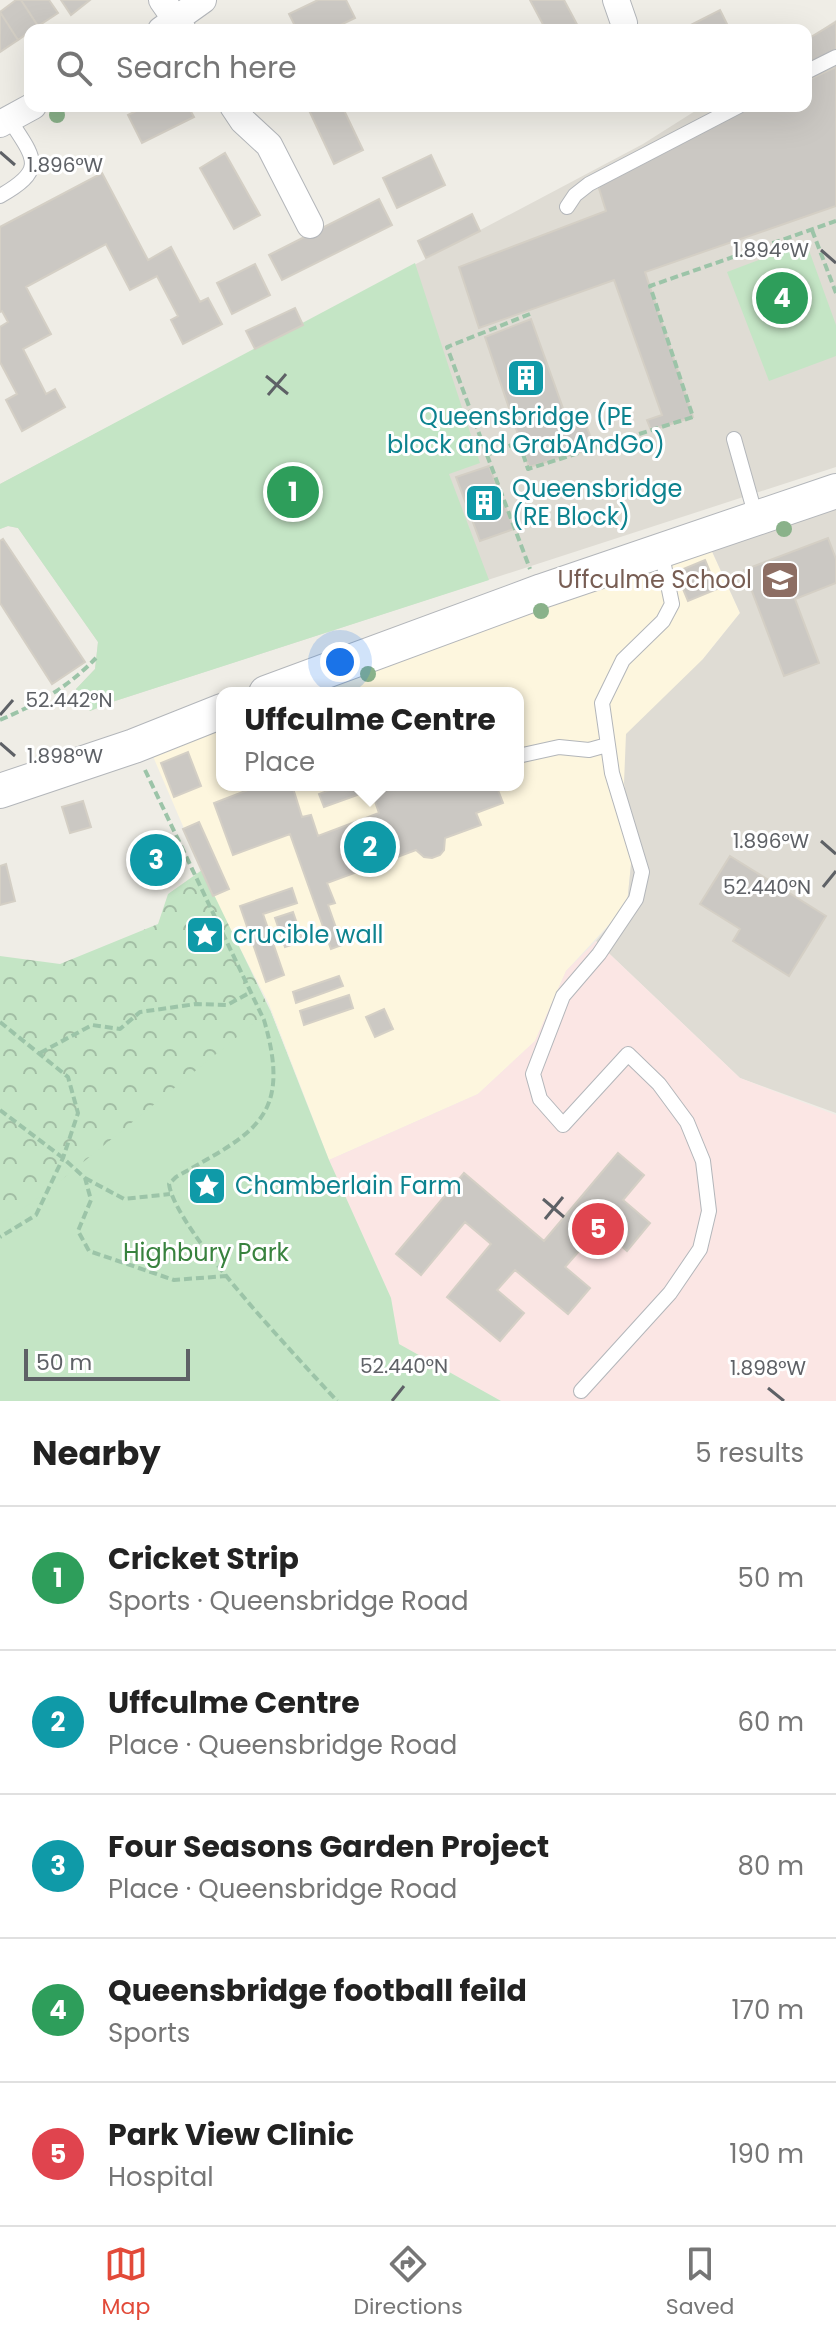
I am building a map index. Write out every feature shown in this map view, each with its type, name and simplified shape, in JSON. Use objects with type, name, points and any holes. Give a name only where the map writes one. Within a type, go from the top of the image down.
[{"type":"street","points":[[170,20],[203,0]]},
{"type":"street","points":[[5,122],[24,111]]},
{"type":"street","points":[[237,112],[269,145],[310,225]]},
{"type":"street","points":[[282,687],[542,591],[836,491]]},
{"type":"street","points":[[0,791],[134,746],[216,713]]},
{"type":"lane","points":[[812,69],[836,57]]},
{"type":"lane","points":[[567,207],[575,195],[589,184],[727,112]]},
{"type":"lane","points":[[0,196],[22,183],[33,167],[32,157],[5,122]]},
{"type":"lane","points":[[734,439],[756,518]]},
{"type":"lane","points":[[581,1391],[670,1293],[700,1249],[709,1211],[703,1161],[687,1122],[659,1084],[628,1054],[563,1125],[540,1099],[533,1074],[563,996],[599,954],[636,899],[642,872],[612,773],[602,703],[623,660],[663,621],[672,604],[661,551]]},
{"type":"lane","points":[[524,755],[559,747],[589,750],[607,745]]},
{"type":"path","points":[[487,455],[519,442],[528,469],[693,417],[650,286],[836,221]]},
{"type":"path","points":[[812,230],[836,293]]},
{"type":"path","points":[[530,314],[447,347],[530,567],[542,591]]},
{"type":"path","points":[[0,720],[41,703],[75,681],[96,658]]},
{"type":"path","points":[[134,746],[264,1020],[274,1052],[276,1074],[271,1095],[256,1126],[243,1139],[176,1177],[169,1184],[170,1194],[186,1222],[227,1276],[337,1401]]},
{"type":"path","points":[[39,1054],[92,1025],[120,1029],[140,1012],[196,1004],[227,1005],[251,992]]},
{"type":"path","points":[[0,1022],[68,1077],[78,1113],[63,1158],[36,1215],[0,1237]]},
{"type":"path","points":[[0,1110],[85,1178],[124,1199],[170,1194]]},
{"type":"path","points":[[85,1178],[91,1200],[78,1231],[89,1251],[174,1280],[227,1276]]},
{"type":"shaded area","points":[[836,20],[836,467],[90,711],[76,689],[95,669],[98,642],[18,528],[8,526],[0,529],[0,484],[643,144],[694,112],[812,112],[812,36]]},
{"type":"shaded area","points":[[836,509],[836,1113],[740,1078],[596,941],[627,904],[633,844],[624,783],[626,734],[703,659],[740,613],[710,547]]},
{"type":"shaded area","points":[[710,547],[740,613],[703,659],[633,844],[627,905],[566,971],[535,1041],[478,1094],[329,1160],[269,1004],[213,896],[152,754],[216,730],[216,791],[524,791],[524,687],[332,687]]},
{"type":"shaded area","points":[[596,941],[740,1078],[836,1115],[836,1401],[501,1401],[399,1344],[391,1298],[329,1160],[478,1094],[535,1041],[566,971]]},
{"type":"green space","points":[[806,242],[836,325],[836,356],[769,381],[727,272]]},
{"type":"green space","points":[[415,263],[480,463],[449,474],[489,580],[90,711],[76,689],[95,669],[98,642],[18,528],[8,526],[0,529],[0,484]]},
{"type":"green space","name":"Highbury Park","points":[[202,870],[270,1010],[299,1085],[348,1400],[501,1401],[0,1401],[0,956],[60,964],[158,924],[168,894]]},
{"type":"green space","name":"Highbury Park","points":[[270,1010],[329,1160],[391,1298],[399,1344],[501,1401],[0,1401],[0,1224],[44,1194]]},
{"type":"building","points":[[16,0],[21,0],[37,24],[24,24],[24,36],[18,40],[0,12]]},
{"type":"building","points":[[21,0],[49,0],[58,13],[37,24]]},
{"type":"building","points":[[61,0],[90,0],[71,15]]},
{"type":"building","points":[[318,0],[346,0],[355,18],[342,24],[294,24],[289,14]]},
{"type":"building","points":[[530,0],[564,0],[577,24],[543,24]]},
{"type":"building","points":[[720,10],[727,24],[693,24]]},
{"type":"building","points":[[0,12],[18,40],[0,52]]},
{"type":"building","points":[[836,22],[836,49],[812,63],[812,36]]},
{"type":"building","points":[[836,67],[836,206],[645,272],[693,417],[651,430],[647,420],[662,415],[614,280],[479,328],[459,267],[606,211],[597,182],[738,112],[812,112],[812,78]]},
{"type":"building","points":[[134,112],[191,112],[194,117],[142,143],[128,115]]},
{"type":"building","points":[[310,112],[345,112],[363,150],[334,164]]},
{"type":"building","points":[[225,153],[260,215],[234,229],[200,168]]},
{"type":"building","points":[[431,155],[445,185],[397,208],[383,178]]},
{"type":"building","points":[[102,173],[148,260],[171,247],[200,302],[208,298],[222,324],[183,344],[171,320],[178,316],[157,276],[130,290],[106,244],[26,287],[51,334],[23,349],[46,394],[55,389],[65,407],[22,431],[6,400],[17,394],[0,362],[0,327],[8,322],[0,312],[0,227]]},
{"type":"building","points":[[379,199],[392,225],[282,280],[269,255]]},
{"type":"building","points":[[472,214],[480,231],[426,258],[418,241]]},
{"type":"building","points":[[255,264],[270,295],[232,314],[217,283]]},
{"type":"building","points":[[295,308],[303,325],[255,349],[246,331]]},
{"type":"building","name":"Queensbridge (PE block and GrabAndGo)","points":[[531,319],[569,425],[584,420],[595,448],[529,467],[485,337]]},
{"type":"building","name":"Queensbridge (RE Block)","points":[[489,466],[514,529],[480,541],[456,477]]},
{"type":"building","points":[[828,538],[836,559],[836,583],[795,599],[819,663],[784,676],[744,570]]},
{"type":"building","points":[[3,539],[85,662],[52,684],[0,603],[0,541]]},
{"type":"building","points":[[705,560],[717,589],[688,601],[676,572]]},
{"type":"building","points":[[188,752],[201,786],[174,797],[161,763]]},
{"type":"building","points":[[245,791],[294,791],[302,817],[311,815],[318,836],[379,813],[371,791],[498,791],[503,803],[476,813],[481,825],[445,838],[444,850],[440,855],[424,857],[416,850],[327,883],[335,903],[328,905],[342,945],[331,949],[290,834],[233,855],[214,803]]},
{"type":"building","points":[[327,791],[368,791],[324,807],[319,794]]},
{"type":"building","points":[[83,801],[91,827],[70,833],[62,807]]},
{"type":"building","points":[[199,822],[229,889],[213,896],[183,829]]},
{"type":"building","points":[[157,835],[176,873],[154,884],[135,846]]},
{"type":"building","points":[[730,856],[826,916],[789,976],[733,941],[740,929],[700,904]]},
{"type":"building","points":[[6,864],[15,901],[0,905],[0,866]]},
{"type":"building","points":[[292,888],[297,903],[263,914],[284,975],[266,982],[240,906]]},
{"type":"building","points":[[293,912],[303,941],[285,947],[275,918]]},
{"type":"building","points":[[339,976],[343,986],[296,1003],[293,992]]},
{"type":"building","points":[[349,995],[353,1008],[304,1025],[300,1011]]},
{"type":"building","points":[[384,1009],[393,1029],[375,1037],[366,1017]]},
{"type":"building","points":[[618,1153],[644,1175],[623,1200],[650,1223],[627,1251],[600,1227],[565,1267],[590,1288],[568,1314],[515,1270],[497,1290],[524,1313],[500,1341],[447,1297],[491,1244],[465,1222],[421,1275],[396,1254],[464,1173],[544,1241]]},
{"type":"place","name":"Queensbridge football feild","points":[[782,298]]},
{"type":"place","name":"Queensbridge (PE block and GrabAndGo)","points":[[526,378]]},
{"type":"place","name":"Cricket Strip","points":[[293,492]]},
{"type":"place","name":"Queensbridge (RE Block)","points":[[484,503]]},
{"type":"place","name":"Uffculme School","points":[[780,580]]},
{"type":"place","name":"Uffculme Centre","points":[[370,847]]},
{"type":"place","name":"Four Seasons Garden Project","points":[[156,860]]},
{"type":"place","name":"crucible wall","points":[[205,935]]},
{"type":"place","name":"Chamberlain Farm","points":[[207,1186]]},
{"type":"place","name":"Park View Clinic","points":[[598,1229]]}]
